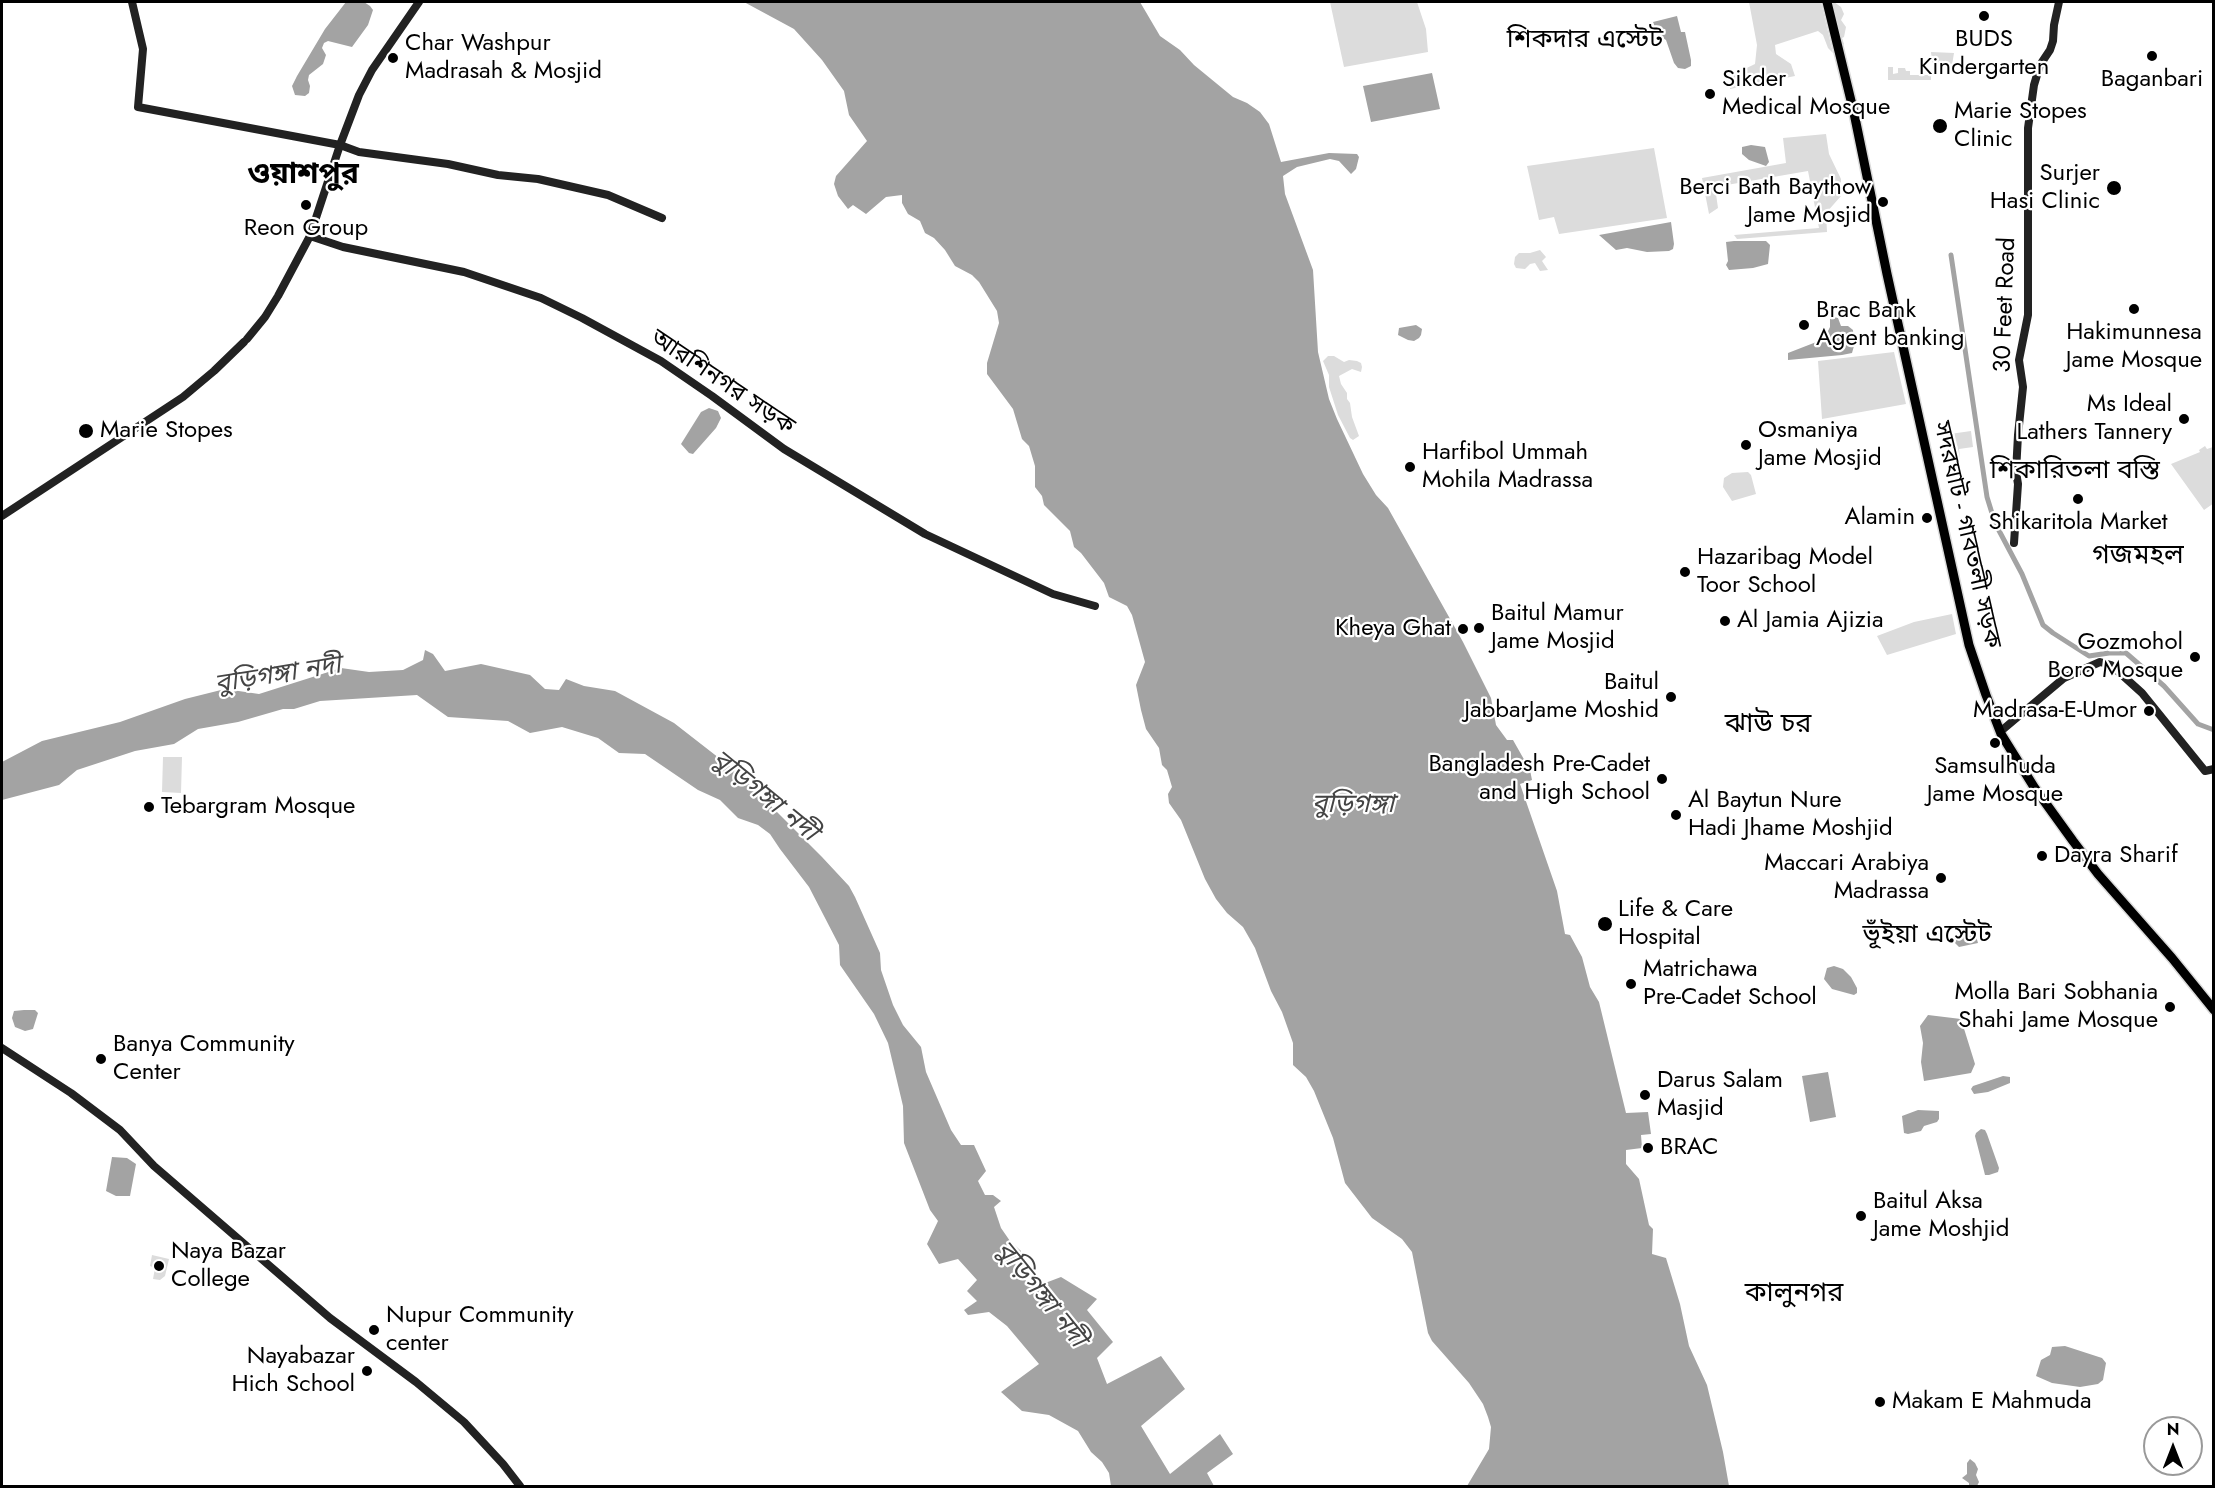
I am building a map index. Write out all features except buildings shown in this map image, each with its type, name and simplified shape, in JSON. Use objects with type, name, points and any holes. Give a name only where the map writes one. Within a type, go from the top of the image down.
[{"type":"highway","name":"সদরঘাট - গাবতলী সড়ক","points":[[1827,2],[1854,113],[1969,645],[1986,696],[2001,731],[2034,787],[2098,874],[2214,1010]]},
{"type":"street","points":[[132,2],[143,49],[138,107],[340,145],[359,152],[448,164],[498,175],[538,179],[608,195],[662,218]]},
{"type":"street","points":[[2,516],[183,397],[214,371],[265,317],[310,236],[359,95],[372,70],[419,2]]},
{"type":"street","name":"30 Feet Road","points":[[2014,543],[2018,484],[2016,472],[2018,433],[2023,387],[2019,360],[2028,315],[2028,128],[2034,85],[2040,65],[2050,51],[2059,2]]},
{"type":"street","name":"আরশিনগর সড়ক","points":[[310,236],[343,247],[464,272],[541,298],[661,362],[784,449],[925,534],[1053,594],[1095,606]]},
{"type":"street","points":[[2001,731],[2064,678],[2100,662],[2111,665],[2142,693],[2205,771],[2214,769]]},
{"type":"street","points":[[2,1048],[71,1093],[120,1130],[153,1166],[330,1318],[416,1382],[464,1422],[520,1486]]},
{"type":"shaded area","points":[[1330,2],[1417,2],[1426,29],[1428,52],[1344,67]]},
{"type":"shaded area","points":[[1749,2],[1821,2],[1833,53],[1828,48],[1823,35],[1818,31],[1775,45],[1776,54],[1791,64],[1795,76],[1730,89],[1730,76],[1755,64],[1757,45]]},
{"type":"shaded area","points":[[1834,2],[1841,7],[1844,14],[1841,20],[1846,27],[1842,38],[1844,44],[1839,49],[1829,5]]},
{"type":"shaded area","points":[[1931,52],[1954,53],[1952,65],[1932,63]]},
{"type":"shaded area","points":[[1888,67],[1893,67],[1893,74],[1898,73],[1898,68],[1905,68],[1906,71],[1910,71],[1910,75],[1931,75],[1931,80],[1888,80]]},
{"type":"shaded area","points":[[1826,134],[1829,154],[1841,179],[1841,196],[1826,213],[1827,232],[1737,239],[1734,235],[1819,228],[1808,171],[1715,187],[1718,208],[1709,214],[1702,178],[1786,163],[1783,138]]},
{"type":"shaded area","points":[[1654,148],[1667,218],[1559,234],[1554,217],[1539,220],[1527,166]]},
{"type":"shaded area","points":[[1540,250],[1546,257],[1542,261],[1548,270],[1540,271],[1535,263],[1525,269],[1516,268],[1515,257],[1519,253]]},
{"type":"shaded area","points":[[1894,352],[1906,404],[1822,419],[1818,361]]},
{"type":"shaded area","points":[[1328,356],[1334,356],[1344,362],[1349,360],[1361,363],[1361,372],[1352,369],[1339,376],[1347,393],[1359,436],[1353,440],[1338,415],[1329,387],[1329,375],[1323,361]]},
{"type":"shaded area","points":[[1971,431],[1973,447],[1959,449],[1960,458],[1954,459],[1950,434]]},
{"type":"shaded area","points":[[2205,446],[2207,449],[2213,447],[2214,503],[2204,510],[2171,464],[2200,452],[2199,450]]},
{"type":"shaded area","points":[[1748,472],[1756,494],[1732,501],[1723,487],[1724,478],[1732,473]]},
{"type":"shaded area","points":[[1952,614],[1956,634],[1887,655],[1877,636],[1914,622]]},
{"type":"shaded area","points":[[163,757],[182,757],[181,793],[162,792]]},
{"type":"shaded area","points":[[152,1255],[169,1259],[165,1276],[160,1280],[153,1279],[155,1268],[150,1266]]},
{"type":"water","points":[[346,2],[364,2],[370,6],[373,10],[368,25],[352,47],[328,41],[324,43],[322,48],[326,55],[323,64],[309,75],[309,93],[305,96],[295,95],[292,86],[297,76],[325,29]]},
{"type":"water","name":"বুড়িগঙ্গা","points":[[744,2],[1140,2],[1160,36],[1180,50],[1194,65],[1233,97],[1260,112],[1269,124],[1281,162],[1329,153],[1357,154],[1359,157],[1356,169],[1351,174],[1339,161],[1330,159],[1297,167],[1283,176],[1285,194],[1313,270],[1318,352],[1329,399],[1363,474],[1376,495],[1388,508],[1463,642],[1491,698],[1496,725],[1507,740],[1513,740],[1530,770],[1532,780],[1520,784],[1557,891],[1565,934],[1570,935],[1582,957],[1590,987],[1599,1002],[1626,1113],[1648,1112],[1651,1134],[1641,1135],[1642,1148],[1626,1150],[1626,1164],[1639,1179],[1649,1225],[1653,1229],[1652,1254],[1666,1258],[1680,1304],[1689,1346],[1707,1385],[1729,1486],[1467,1486],[1489,1449],[1491,1427],[1483,1404],[1428,1333],[1412,1252],[1402,1239],[1372,1218],[1345,1183],[1333,1138],[1314,1091],[1306,1077],[1293,1065],[1293,1043],[1255,948],[1243,927],[1216,899],[1205,879],[1181,820],[1169,803],[1168,794],[1172,787],[1167,770],[1162,765],[1159,748],[1146,729],[1136,685],[1145,662],[1132,615],[1127,606],[1109,597],[1104,583],[1074,547],[1070,531],[1044,505],[1042,496],[1035,487],[1035,466],[1029,446],[1022,439],[1013,409],[987,374],[987,363],[999,323],[997,311],[979,282],[972,275],[955,266],[945,250],[934,238],[925,233],[920,221],[908,214],[902,203],[902,195],[886,197],[866,214],[853,205],[848,209],[838,196],[834,184],[836,176],[867,141],[849,115],[844,91],[822,60],[794,29]]},
{"type":"water","points":[[1677,16],[1681,32],[1685,32],[1691,60],[1691,66],[1685,69],[1678,68],[1674,63],[1666,40],[1657,34],[1653,22]]},
{"type":"water","points":[[1432,73],[1440,109],[1371,122],[1363,86]]},
{"type":"water","points":[[1751,145],[1765,147],[1769,162],[1766,166],[1749,160],[1742,154],[1742,147]]},
{"type":"water","points":[[1671,222],[1674,244],[1673,249],[1669,251],[1647,252],[1627,248],[1616,250],[1599,235]]},
{"type":"water","points":[[1766,241],[1770,245],[1768,264],[1729,270],[1726,265],[1728,261],[1726,242]]},
{"type":"water","points":[[1838,318],[1841,326],[1848,326],[1853,330],[1852,353],[1788,360],[1788,353],[1824,339],[1830,327],[1830,319]]},
{"type":"water","points":[[1416,325],[1422,329],[1419,338],[1414,341],[1398,335],[1399,328]]},
{"type":"water","points":[[709,408],[718,411],[721,418],[716,428],[693,454],[689,453],[681,444],[701,412]]},
{"type":"water","name":"বুড়িগঙ্গা নদী","points":[[425,650],[433,654],[445,671],[481,664],[530,675],[545,689],[559,690],[566,679],[584,686],[615,691],[674,723],[737,772],[822,857],[849,886],[855,897],[880,953],[881,970],[893,1005],[903,1025],[921,1047],[926,1072],[951,1130],[961,1145],[974,1145],[986,1171],[978,1181],[985,1195],[993,1195],[1001,1201],[994,1207],[1001,1228],[1021,1251],[1015,1262],[1017,1270],[1032,1288],[1061,1277],[1097,1299],[1087,1310],[1113,1342],[1097,1358],[1107,1384],[1161,1356],[1185,1389],[1141,1426],[1170,1474],[1220,1434],[1233,1454],[1207,1473],[1214,1486],[1111,1486],[1109,1473],[1102,1462],[1091,1452],[1078,1431],[1049,1415],[1022,1411],[1001,1392],[1039,1364],[1007,1326],[989,1312],[968,1315],[964,1310],[977,1301],[967,1291],[977,1280],[958,1259],[939,1264],[927,1244],[938,1221],[930,1210],[904,1143],[903,1106],[888,1043],[874,1014],[840,965],[839,945],[809,887],[770,834],[758,825],[738,818],[720,800],[698,790],[645,754],[619,753],[598,738],[562,727],[530,733],[508,721],[448,717],[417,695],[320,701],[238,722],[198,729],[174,744],[135,751],[77,770],[59,785],[2,800],[2,762],[42,741],[120,722],[185,699],[225,689],[259,694],[341,668],[369,672],[403,670],[423,660]]},
{"type":"water","points":[[1965,930],[1976,936],[1978,943],[1959,947],[1955,943]]},
{"type":"water","points":[[1834,966],[1843,969],[1851,977],[1857,993],[1854,995],[1832,989],[1824,979],[1827,968]]},
{"type":"water","points":[[35,1010],[38,1013],[33,1029],[25,1031],[15,1027],[12,1018],[14,1011]]},
{"type":"water","points":[[1928,1015],[1961,1019],[1975,1064],[1971,1073],[1924,1081],[1920,1026]]},
{"type":"water","points":[[1828,1072],[1836,1117],[1810,1122],[1802,1076]]},
{"type":"water","points":[[2003,1076],[2010,1077],[2010,1083],[1988,1092],[1974,1094],[1971,1089],[1973,1086]]},
{"type":"water","points":[[1918,1110],[1939,1111],[1939,1119],[1937,1122],[1924,1126],[1921,1131],[1904,1133],[1902,1116]]},
{"type":"water","points":[[1981,1129],[1987,1134],[1999,1168],[1998,1172],[1989,1175],[1985,1175],[1975,1136]]},
{"type":"water","points":[[112,1157],[127,1158],[136,1164],[130,1196],[116,1196],[106,1191]]},
{"type":"water","points":[[2065,1346],[2102,1358],[2106,1363],[2103,1380],[2098,1384],[2080,1387],[2052,1383],[2036,1376],[2041,1360],[2050,1355],[2052,1347]]},
{"type":"water","points":[[1970,1459],[1978,1469],[1977,1486],[1969,1486],[1969,1483],[1962,1478],[1967,1474],[1967,1463]]},
{"type":"waterway","points":[[1951,255],[1987,497],[1995,523],[2022,574],[2043,625],[2089,656],[2126,653],[2164,686],[2198,724],[2214,730]]},
{"type":"place","name":"BUDS Kindergarten","points":[[1984,16]]},
{"type":"place","name":"Baganbari","points":[[2152,56]]},
{"type":"place","name":"Char Washpur Madrasah & Mosjid","points":[[393,58]]},
{"type":"place","name":"Sikder Medical Mosque","points":[[1710,94]]},
{"type":"place","name":"Marie Stopes Clinic","points":[[1940,126]]},
{"type":"place","name":"Surjer Hasi Clinic","points":[[2114,188]]},
{"type":"place","name":"Berci Bath Baythow Jame Mosjid","points":[[1883,202]]},
{"type":"place","name":"Reon Group","points":[[306,205]]},
{"type":"place","name":"Hakimunnesa Jame Mosque","points":[[2134,309]]},
{"type":"place","name":"Brac Bank Agent banking","points":[[1804,325]]},
{"type":"place","name":"Ms Ideal Lathers Tannery","points":[[2184,419]]},
{"type":"place","name":"Marie Stopes","points":[[86,431]]},
{"type":"place","name":"Osmaniya Jame Mosjid","points":[[1746,445]]},
{"type":"place","name":"Harfibol Ummah Mohila Madrassa","points":[[1410,467]]},
{"type":"place","name":"Shikaritola Market","points":[[2078,499]]},
{"type":"place","name":"Alamin","points":[[1927,518]]},
{"type":"place","name":"Hazaribag Model Toor School","points":[[1685,572]]},
{"type":"place","name":"Al Jamia Ajizia","points":[[1725,621]]},
{"type":"place","name":"Baitul Mamur Jame Mosjid","points":[[1479,628]]},
{"type":"place","name":"Kheya Ghat","points":[[1463,629]]},
{"type":"place","name":"Gozmohol Boro Mosque","points":[[2195,657]]},
{"type":"place","name":"Baitul JabbarJame Moshid","points":[[1671,697]]},
{"type":"place","name":"Madrasa-E-Umor","points":[[2149,711]]},
{"type":"place","name":"Samsulhuda Jame Mosque","points":[[1995,743]]},
{"type":"place","name":"Bangladesh Pre-Cadet and High School","points":[[1662,779]]},
{"type":"place","name":"Tebargram Mosque","points":[[149,807]]},
{"type":"place","name":"Al Baytun Nure Hadi Jhame Moshjid","points":[[1676,815]]},
{"type":"place","name":"Dayra Sharif","points":[[2042,856]]},
{"type":"place","name":"Maccari Arabiya Madrassa","points":[[1941,878]]},
{"type":"place","name":"Life & Care Hospital","points":[[1605,924]]},
{"type":"place","name":"Matrichawa Pre-Cadet School","points":[[1631,984]]},
{"type":"place","name":"Molla Bari Sobhania Shahi Jame Mosque","points":[[2170,1007]]},
{"type":"place","name":"Banya Community Center","points":[[101,1059]]},
{"type":"place","name":"Darus Salam Masjid","points":[[1645,1095]]},
{"type":"place","name":"BRAC","points":[[1648,1148]]},
{"type":"place","name":"Baitul Aksa Jame Moshjid","points":[[1861,1216]]},
{"type":"place","name":"Naya Bazar College","points":[[159,1266]]},
{"type":"place","name":"Nupur Community center","points":[[374,1330]]},
{"type":"place","name":"Nayabazar Hich School","points":[[367,1371]]},
{"type":"place","name":"Makam E Mahmuda","points":[[1880,1402]]},
{"type":"district","name":"শিকদার এস্টেট","points":[[1585,41]]},
{"type":"district","name":"ওয়াশপুর","points":[[303,176]]},
{"type":"district","name":"শিকারিতলা বস্তি","points":[[2075,472]]},
{"type":"district","name":"গজমহল","points":[[2138,556]]},
{"type":"district","name":"ঝাউ চর","points":[[1768,725]]},
{"type":"district","name":"ভূঁইয়া এস্টেট","points":[[1927,936]]},
{"type":"district","name":"কালুনগর","points":[[1794,1294]]}]
